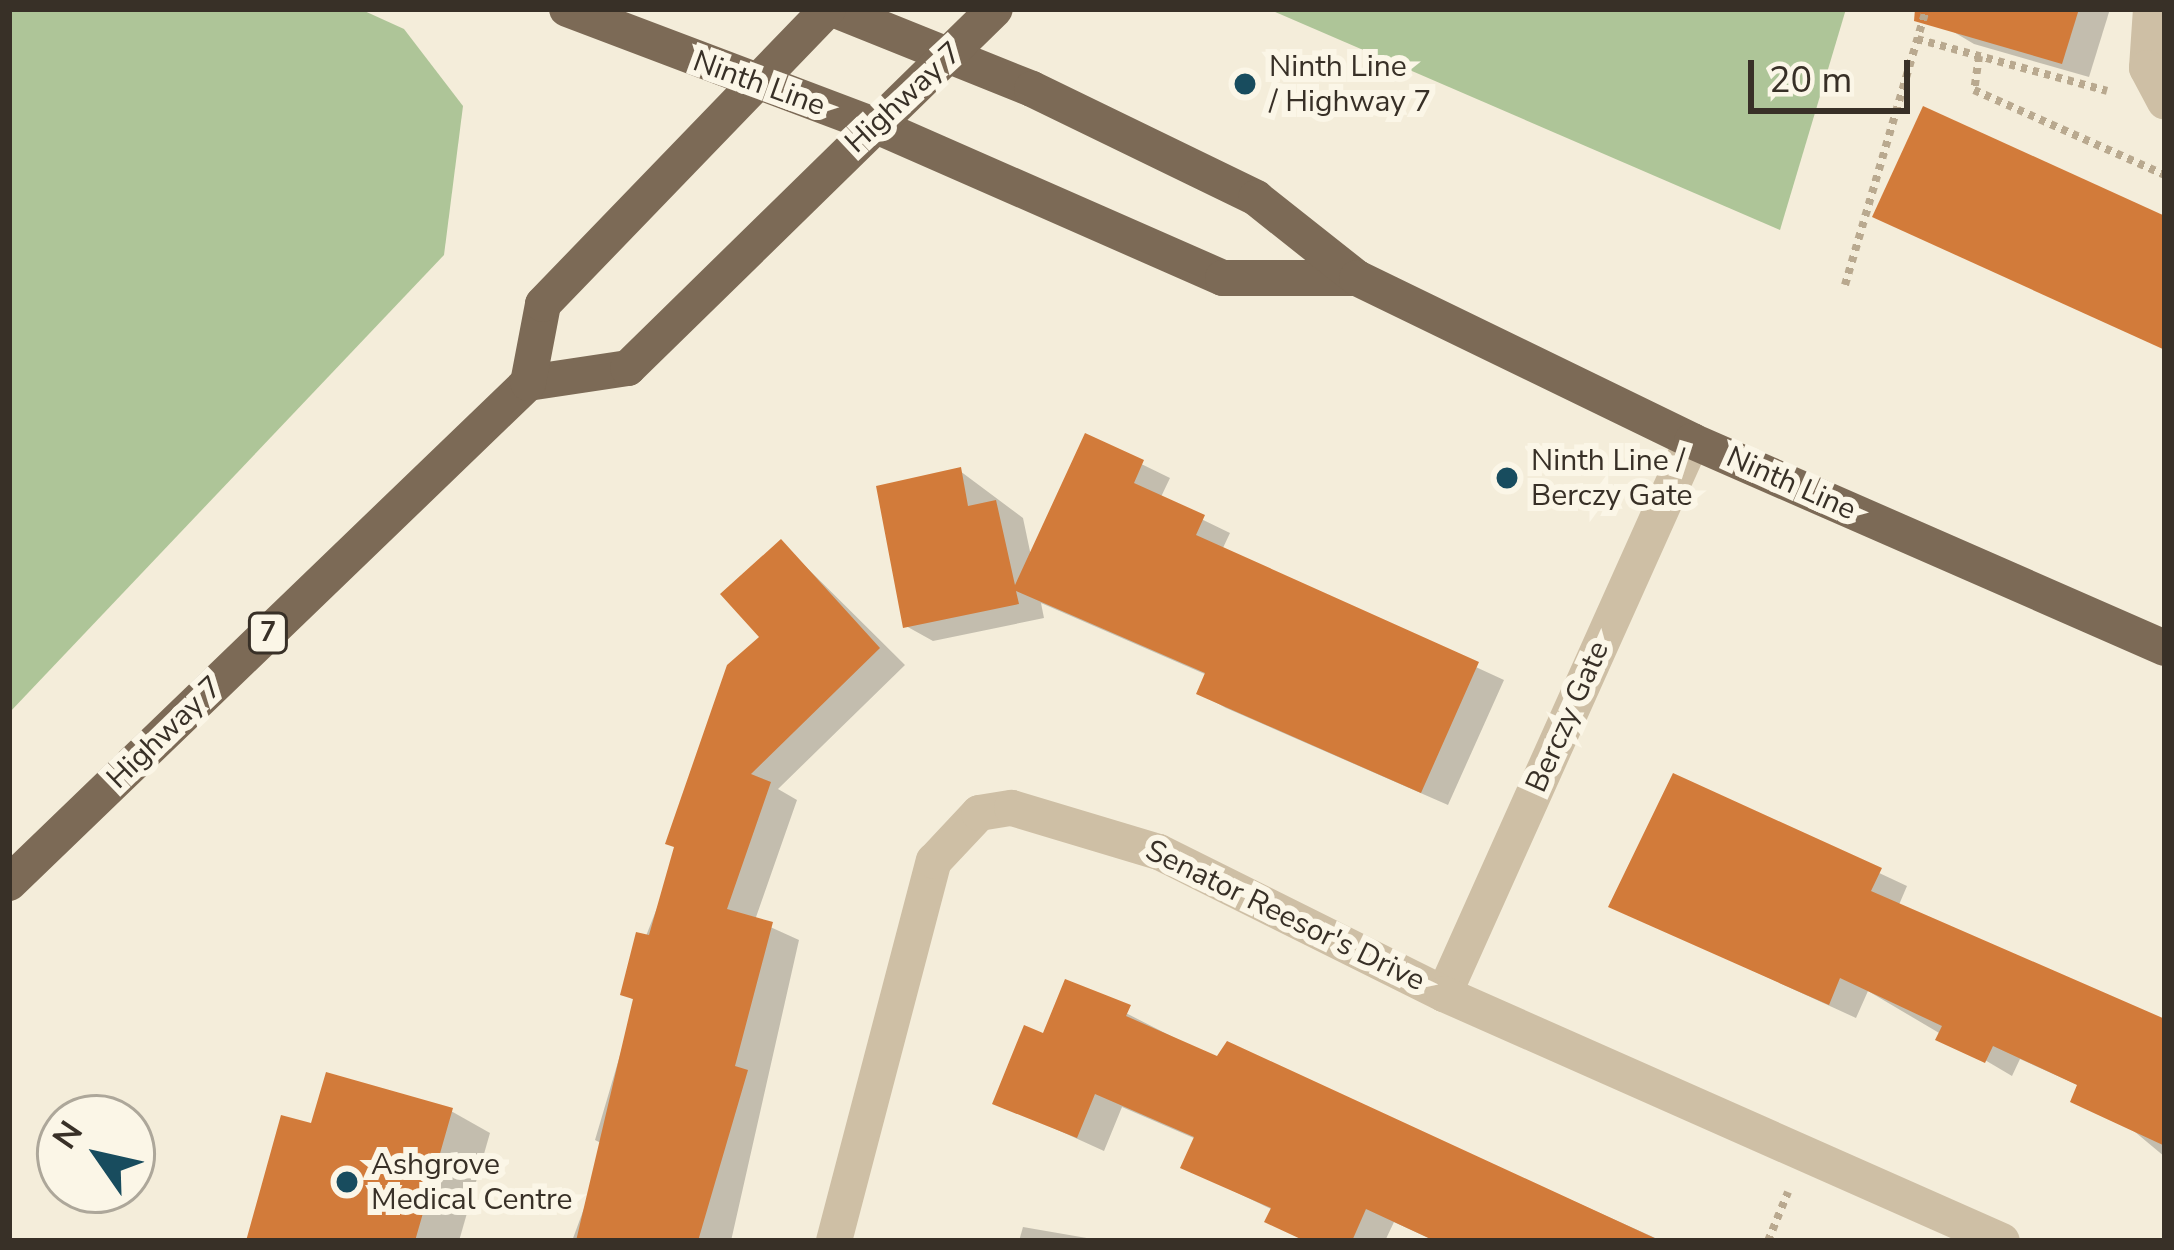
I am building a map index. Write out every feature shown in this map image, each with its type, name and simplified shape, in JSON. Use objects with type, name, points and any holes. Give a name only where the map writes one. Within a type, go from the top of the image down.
[{"type":"main road","name":"Ninth Line","points":[[567,9],[752,85],[872,124],[1222,278],[1357,278]]},
{"type":"main road","name":"Ninth Line","points":[[831,9],[953,55],[1256,198],[1357,278],[1692,441],[2165,648]]},
{"type":"main road","points":[[528,383],[544,304],[752,85],[831,9]]},
{"type":"main road","name":"Highway 7","points":[[9,884],[528,383],[628,368],[872,124],[953,55],[995,9]]},
{"type":"street","points":[[2151,9],[2147,68],[2165,102]]},
{"type":"street","name":"Berczy Gate","points":[[1444,994],[1692,441]]},
{"type":"street","name":"Senator Reesor's Drive","points":[[834,1241],[934,861],[979,814],[1047,813],[1159,852],[1444,994],[2002,1241]]},
{"type":"path","points":[[1845,285],[1926,9]]},
{"type":"path","points":[[1917,39],[2116,93]]},
{"type":"path","points":[[1979,56],[1974,90],[2165,175]]},
{"type":"path","points":[[2138,163],[2143,151]]},
{"type":"green space","points":[[9,9],[360,9],[404,29],[463,106],[444,255],[9,713]]},
{"type":"green space","points":[[1268,9],[1846,9],[1780,230]]},
{"type":"building","points":[[1915,9],[2079,9],[2062,64],[1914,21]]},
{"type":"building","points":[[1923,106],[2165,216],[2165,350],[1872,217]]},
{"type":"building","points":[[1085,433],[1144,460],[1134,483],[1205,515],[1196,535],[1479,662],[1421,793],[1196,694],[1205,673],[1016,591],[1019,604],[903,628],[876,486],[961,467],[968,506],[996,500],[1015,585]]},
{"type":"building","points":[[781,539],[880,648],[751,774],[771,782],[727,909],[773,922],[735,1066],[748,1070],[698,1241],[576,1241],[633,999],[620,995],[636,932],[649,935],[674,847],[665,844],[727,665],[759,637],[720,594]]},
{"type":"building","points":[[1673,773],[1882,868],[1871,891],[2165,1019],[2165,1146],[2070,1102],[2077,1085],[1993,1046],[1985,1063],[1935,1040],[1942,1026],[1840,978],[1829,1005],[1608,907]]},
{"type":"building","points":[[1065,979],[1131,1005],[1126,1016],[1217,1056],[1227,1041],[1661,1241],[1435,1241],[1366,1209],[1352,1241],[1305,1241],[1264,1222],[1271,1208],[1180,1168],[1194,1137],[1095,1094],[1077,1138],[992,1104],[1024,1025],[1043,1033]]},
{"type":"building","name":"Ashgrove Medical Centre","points":[[326,1072],[453,1108],[415,1241],[246,1241],[281,1115],[311,1123]]},
{"type":"place","name":"Ninth Line / Highway 7","points":[[1245,84]]},
{"type":"place","name":"Ninth Line / Berczy Gate","points":[[1507,478]]},
{"type":"place","name":"Ashgrove Medical Centre","points":[[347,1182]]}]
